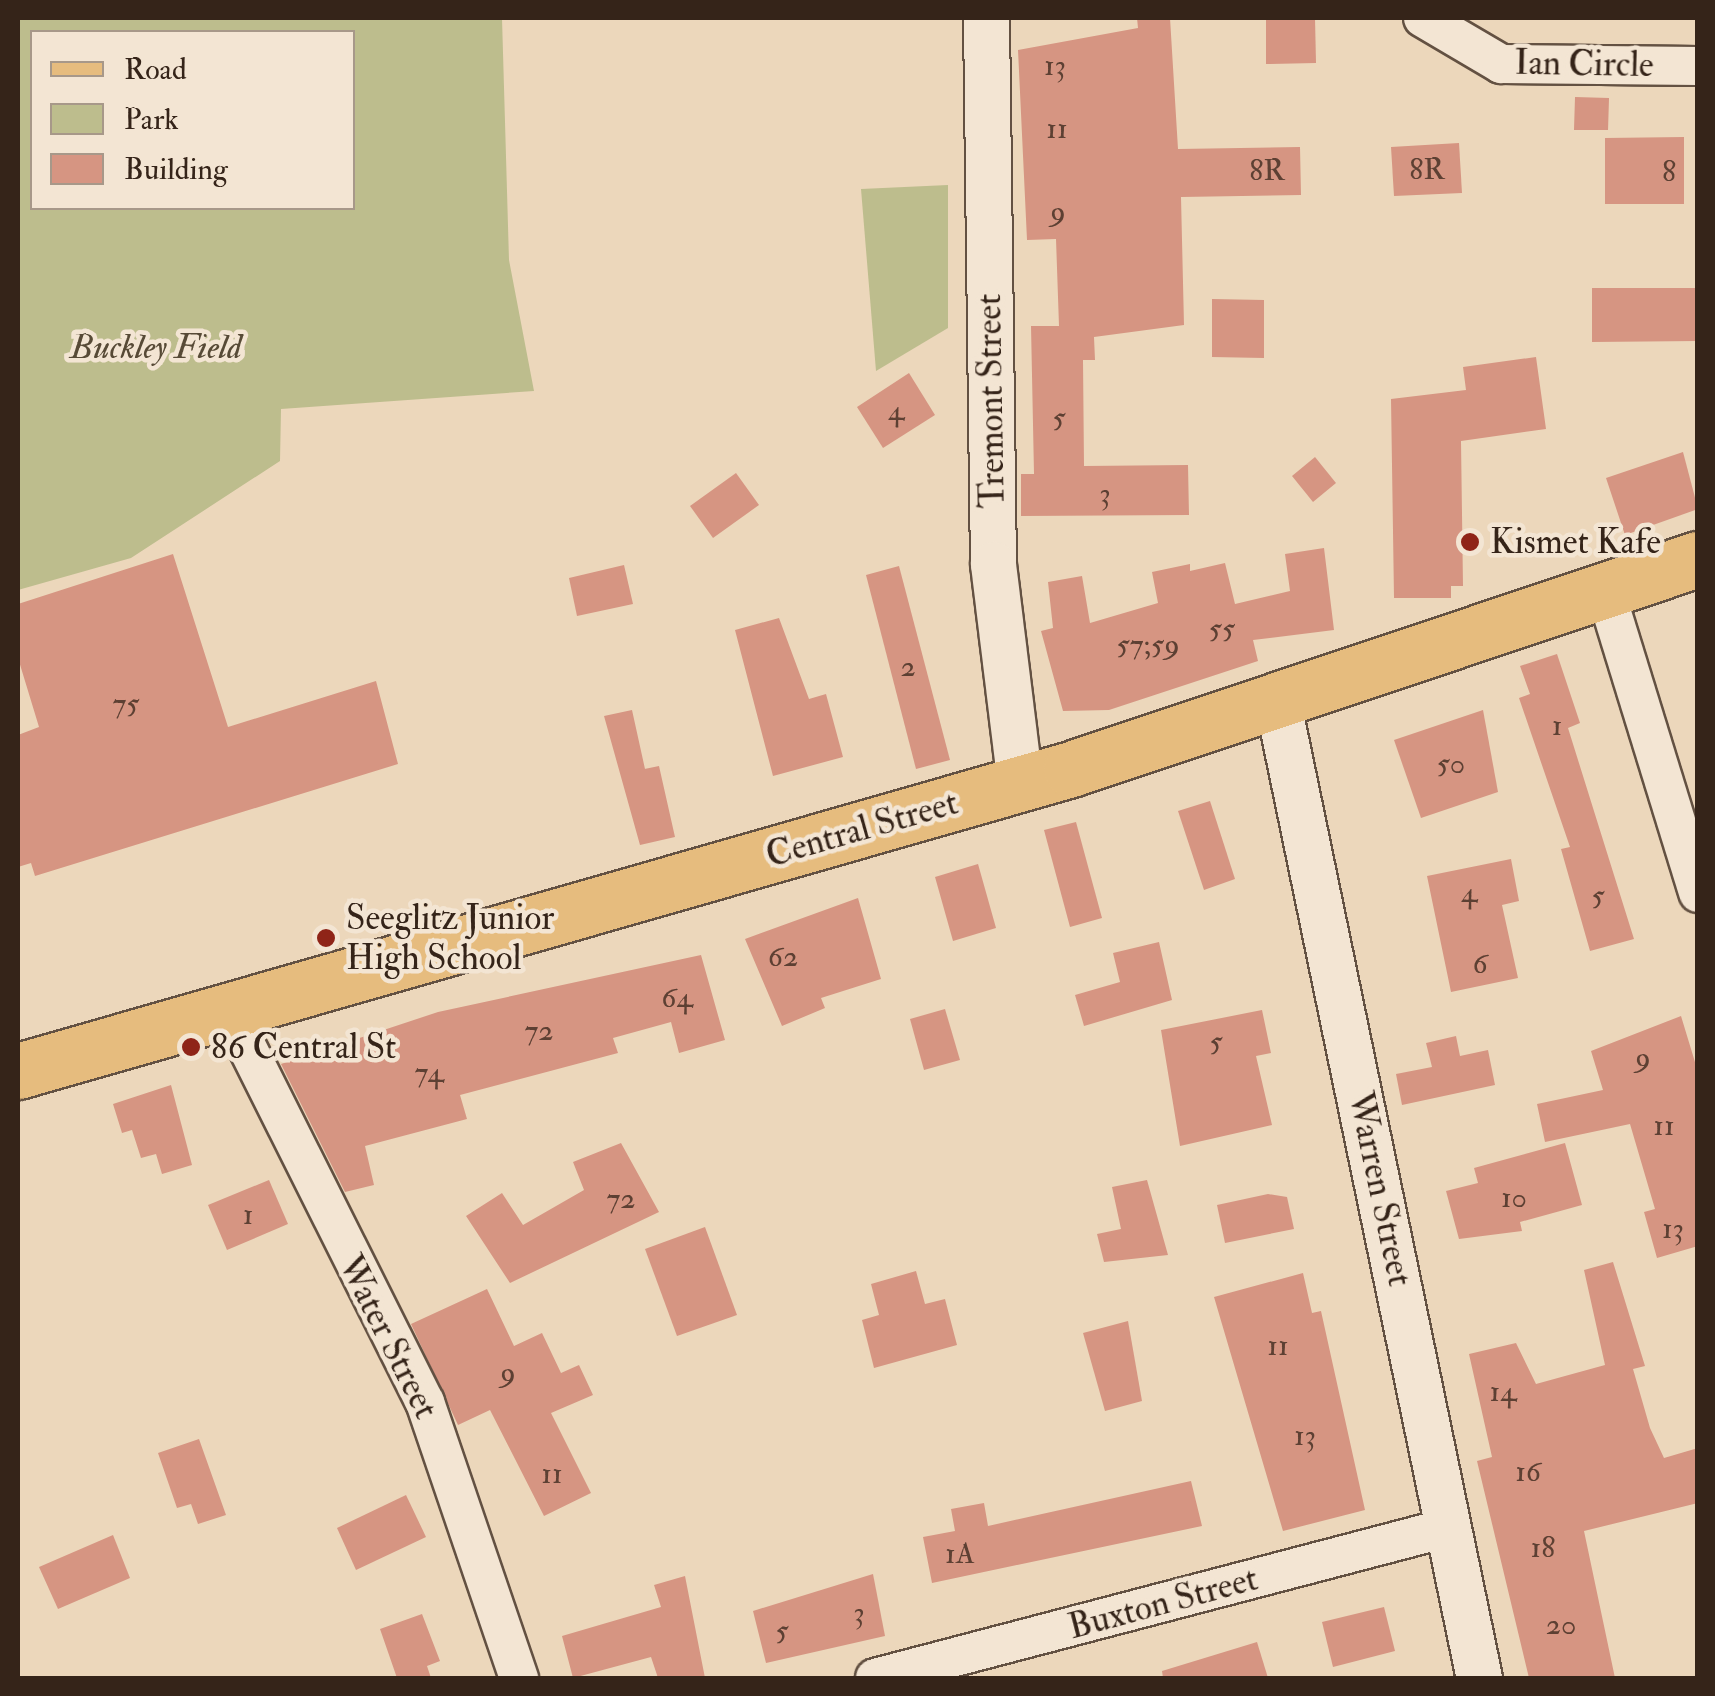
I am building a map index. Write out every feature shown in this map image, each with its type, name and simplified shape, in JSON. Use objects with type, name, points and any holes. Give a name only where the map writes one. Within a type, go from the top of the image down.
[{"type":"main road","name":"Central Street","points":[[18,1072],[227,1007],[1020,784],[1698,559]]},
{"type":"street","name":"Tremont Street","points":[[986,18],[993,564],[1020,784]]},
{"type":"street","name":"Ian Circle","points":[[1423,18],[1501,64],[1698,66]]},
{"type":"street","points":[[1606,590],[1698,893]]},
{"type":"street","name":"Warren Street","points":[[1276,700],[1479,1678]]},
{"type":"street","name":"Water Street","points":[[227,1007],[424,1402],[519,1678]]},
{"type":"street","name":"Buxton Street","points":[[887,1677],[1450,1527]]},
{"type":"green space","name":"Buckley Field","points":[[18,18],[502,18],[509,260],[534,391],[281,409],[280,461],[131,558],[18,590]]},
{"type":"green space","points":[[948,185],[948,328],[876,371],[861,189]]},
{"type":"building","points":[[1137,18],[1170,18],[1178,149],[1300,147],[1301,195],[1181,197],[1184,325],[1094,337],[1095,360],[1083,360],[1084,466],[1188,465],[1189,515],[1021,516],[1021,474],[1034,474],[1031,326],[1059,326],[1056,239],[1027,240],[1018,50],[1138,28]]},
{"type":"building","points":[[1266,18],[1315,18],[1316,63],[1266,64]]},
{"type":"building","points":[[1575,97],[1609,98],[1608,130],[1574,130]]},
{"type":"building","points":[[1684,137],[1684,204],[1605,204],[1605,138]]},
{"type":"building","points":[[1459,143],[1462,193],[1394,196],[1391,147]]},
{"type":"building","points":[[1592,288],[1697,288],[1698,341],[1592,342]]},
{"type":"building","points":[[1212,299],[1264,300],[1264,358],[1212,357]]},
{"type":"building","points":[[1536,357],[1546,429],[1461,441],[1463,586],[1451,586],[1451,598],[1394,598],[1391,399],[1466,390],[1463,367]]},
{"type":"building","points":[[909,373],[935,415],[883,448],[857,407]]},
{"type":"building","points":[[1683,452],[1698,509],[1625,535],[1606,478]]},
{"type":"building","points":[[1315,457],[1336,483],[1313,502],[1292,476]]},
{"type":"building","points":[[736,473],[759,505],[713,538],[690,506]]},
{"type":"building","points":[[1324,548],[1334,630],[1253,640],[1258,661],[1109,710],[1063,711],[1041,631],[1053,628],[1048,582],[1082,576],[1090,623],[1158,603],[1152,572],[1190,564],[1190,571],[1225,563],[1235,604],[1290,591],[1285,554]]},
{"type":"building","points":[[173,554],[228,727],[376,681],[398,764],[35,876],[31,863],[18,867],[18,735],[39,727],[18,658],[18,604]]},
{"type":"building","points":[[624,565],[633,604],[577,616],[569,578]]},
{"type":"building","points":[[899,566],[950,760],[916,769],[866,575]]},
{"type":"building","points":[[779,618],[809,699],[826,694],[843,757],[773,776],[735,630]]},
{"type":"building","points":[[1557,654],[1580,723],[1568,728],[1634,939],[1590,951],[1561,849],[1570,847],[1519,698],[1530,694],[1520,666]]},
{"type":"building","points":[[632,710],[645,769],[659,766],[675,837],[640,845],[604,716]]},
{"type":"building","points":[[1483,710],[1498,792],[1421,818],[1394,740]]},
{"type":"building","points":[[1210,801],[1235,879],[1204,890],[1178,811]]},
{"type":"building","points":[[1076,822],[1102,918],[1070,927],[1044,830]]},
{"type":"building","points":[[1511,859],[1519,901],[1502,905],[1518,978],[1451,992],[1427,876]]},
{"type":"building","points":[[978,864],[996,928],[953,941],[935,877]]},
{"type":"building","points":[[858,898],[881,979],[821,998],[825,1008],[782,1026],[745,939]]},
{"type":"building","points":[[1159,942],[1172,1000],[1084,1026],[1075,995],[1120,982],[1113,953]]},
{"type":"building","points":[[701,955],[725,1040],[679,1053],[671,1022],[613,1038],[618,1053],[460,1095],[467,1119],[365,1146],[374,1185],[345,1192],[281,1064],[438,1012]]},
{"type":"building","points":[[945,1009],[960,1060],[924,1070],[910,1019]]},
{"type":"building","points":[[1262,1010],[1271,1053],[1256,1056],[1272,1125],[1180,1146],[1161,1030]]},
{"type":"building","points":[[1681,1016],[1698,1072],[1698,1246],[1657,1258],[1644,1212],[1655,1209],[1630,1124],[1545,1142],[1537,1104],[1603,1090],[1591,1051]]},
{"type":"building","points":[[1456,1036],[1460,1056],[1488,1050],[1495,1085],[1402,1105],[1396,1074],[1432,1067],[1426,1043]]},
{"type":"building","points":[[171,1085],[192,1165],[162,1174],[156,1154],[141,1158],[132,1130],[122,1133],[113,1104]]},
{"type":"building","points":[[621,1143],[659,1212],[510,1283],[466,1216],[502,1193],[523,1225],[584,1190],[573,1162]]},
{"type":"building","points":[[1565,1143],[1582,1205],[1520,1222],[1522,1231],[1459,1239],[1446,1191],[1478,1183],[1474,1168]]},
{"type":"building","points":[[269,1180],[288,1224],[227,1250],[208,1205]]},
{"type":"building","points":[[1147,1180],[1168,1255],[1104,1262],[1097,1234],[1121,1229],[1112,1187]]},
{"type":"building","points":[[1268,1194],[1287,1197],[1294,1229],[1225,1243],[1217,1205]]},
{"type":"building","points":[[705,1227],[737,1315],[677,1336],[645,1249]]},
{"type":"building","points":[[1613,1262],[1645,1366],[1633,1369],[1650,1428],[1664,1458],[1698,1448],[1698,1503],[1584,1531],[1615,1678],[1529,1678],[1477,1461],[1492,1457],[1469,1354],[1516,1343],[1536,1384],[1605,1365],[1584,1270]]},
{"type":"building","points":[[916,1271],[925,1304],[945,1299],[957,1345],[874,1368],[862,1320],[879,1315],[871,1284]]},
{"type":"building","points":[[1303,1273],[1312,1313],[1321,1311],[1365,1510],[1283,1531],[1214,1297]]},
{"type":"building","points":[[487,1289],[514,1346],[542,1333],[561,1373],[579,1365],[593,1395],[551,1413],[591,1493],[544,1516],[490,1410],[458,1425],[411,1324]]},
{"type":"building","points":[[1128,1321],[1142,1401],[1105,1411],[1083,1333]]},
{"type":"building","points":[[199,1439],[226,1515],[198,1524],[191,1504],[177,1508],[158,1453]]},
{"type":"building","points":[[1191,1481],[1202,1526],[932,1583],[923,1537],[955,1531],[951,1509],[984,1503],[988,1526]]},
{"type":"building","points":[[406,1495],[426,1537],[356,1570],[337,1528]]},
{"type":"building","points":[[113,1535],[130,1578],[58,1609],[39,1567]]},
{"type":"building","points":[[873,1574],[885,1636],[766,1663],[753,1611]]},
{"type":"building","points":[[685,1576],[705,1678],[658,1678],[651,1657],[573,1678],[562,1636],[661,1607],[654,1585]]},
{"type":"building","points":[[1384,1607],[1395,1651],[1333,1667],[1322,1622]]},
{"type":"building","points":[[422,1614],[440,1661],[427,1666],[431,1678],[397,1678],[380,1629]]},
{"type":"building","points":[[1257,1642],[1268,1678],[1163,1678],[1162,1671]]},
{"type":"place","name":"Kismet Kafe","points":[[1470,542]]},
{"type":"place","name":"Seeglitz Junior High School","points":[[326,938]]},
{"type":"place","name":"86 Central St","points":[[191,1047]]}]
